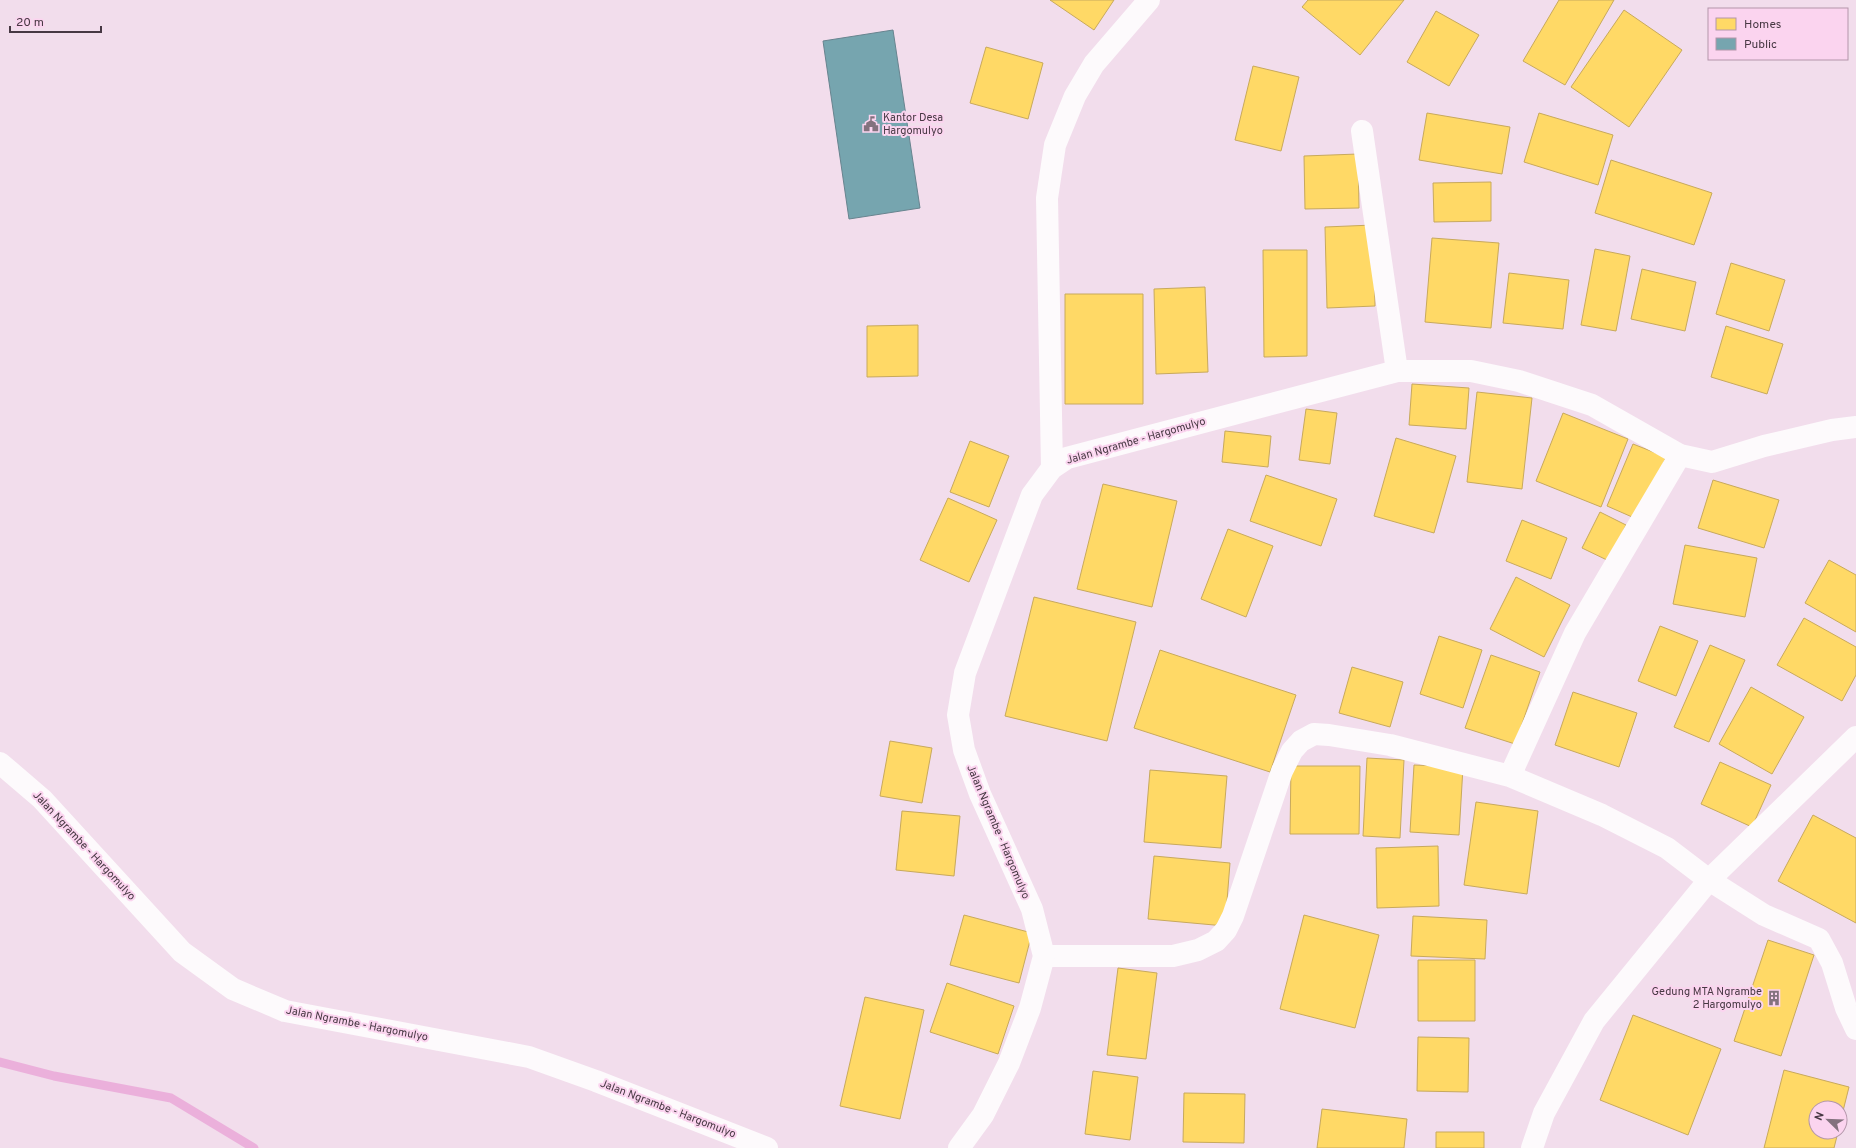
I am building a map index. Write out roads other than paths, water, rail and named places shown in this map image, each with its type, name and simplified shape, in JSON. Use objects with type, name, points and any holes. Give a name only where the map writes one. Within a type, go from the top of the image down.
[{"type":"street","points":[[1052,468],[1048,198],[1055,145],[1075,96],[1094,64],[1149,0]]},
{"type":"street","points":[[1362,131],[1397,371]]},
{"type":"street","name":"Jalan Ngrambe - Hargomulyo","points":[[959,1148],[983,1115],[1009,1063],[1030,1008],[1044,956],[1032,909],[980,794],[966,758],[958,715],[965,672],[1032,495],[1052,468],[1067,458],[1397,371],[1471,371],[1519,381],[1592,405],[1680,455],[1712,462],[1764,446],[1832,430],[1856,427]]},
{"type":"street","points":[[1510,776],[1575,633],[1680,455]]},
{"type":"street","points":[[1044,956],[1173,956],[1198,950],[1216,941],[1226,930],[1233,916],[1285,765],[1292,751],[1301,741],[1314,734],[1329,735],[1390,745],[1510,776],[1602,815],[1666,848],[1710,880],[1764,915],[1819,939],[1832,963],[1846,1008],[1856,1029]]},
{"type":"street","points":[[1532,1148],[1544,1113],[1594,1021],[1710,880],[1856,737]]},
{"type":"street","name":"Jalan Ngrambe - Hargomulyo","points":[[0,763],[42,799],[182,952],[233,989],[285,1011],[529,1057],[596,1080],[767,1148]]},
{"type":"waterway","points":[[0,1062],[54,1076],[171,1098],[254,1148]]},
{"type":"place","name":"Kantor Desa Hargomulyo","points":[[871,124]]},
{"type":"place","name":"Gedung MTA Ngrambe 2 Hargomulyo","points":[[1774,998]]}]
